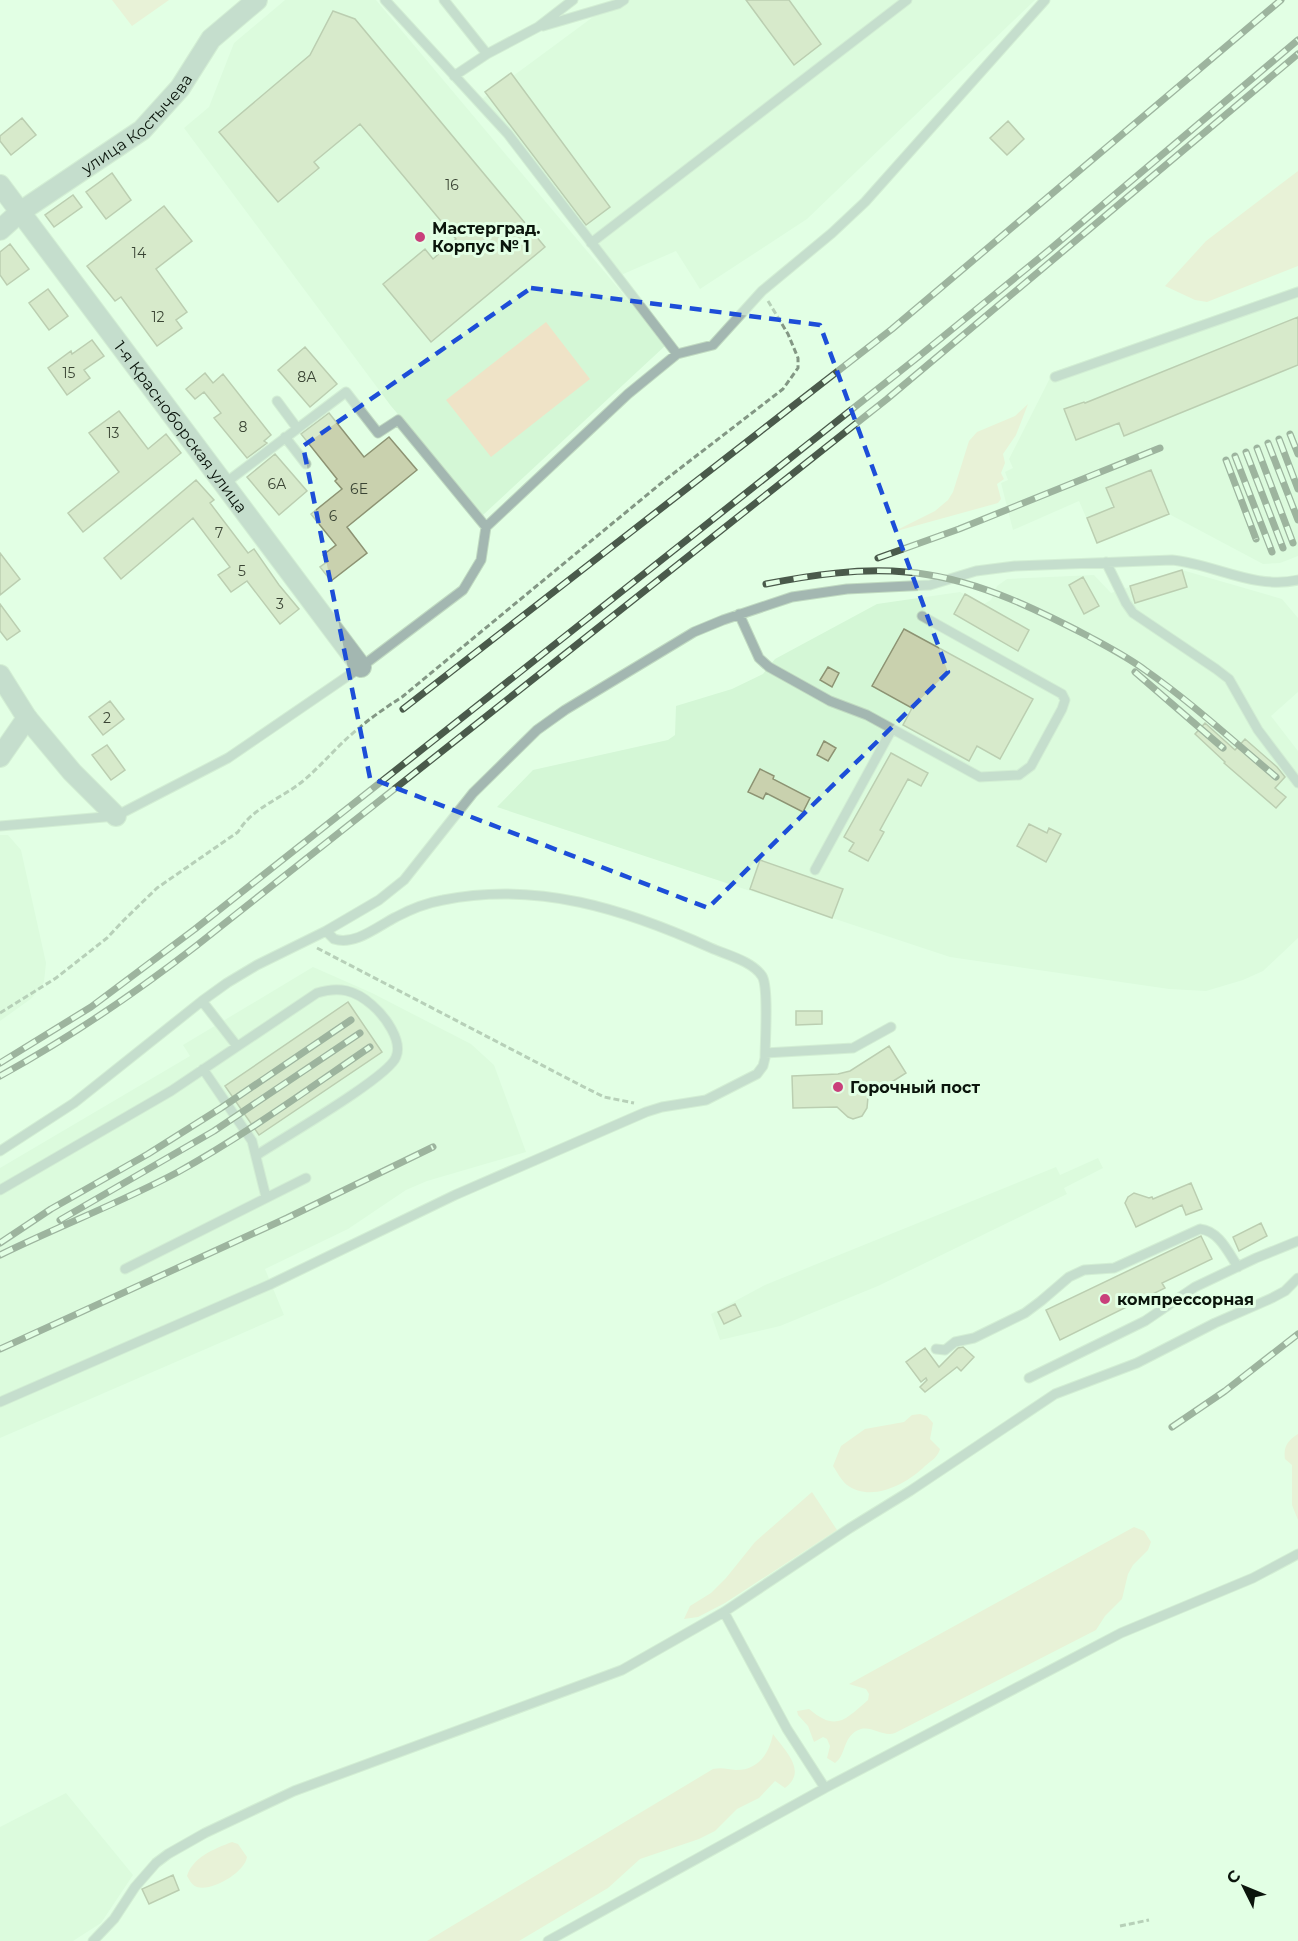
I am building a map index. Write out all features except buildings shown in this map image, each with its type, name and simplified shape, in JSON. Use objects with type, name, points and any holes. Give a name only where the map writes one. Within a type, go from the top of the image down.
[{"type":"street","name":"улица Костычева","points":[[0,230],[20,212],[142,130],[180,88],[211,39],[257,0]]},
{"type":"street","name":"1-я Красноборская улица","points":[[0,185],[361,667]]},
{"type":"street","points":[[0,675],[27,718],[72,772],[116,816]]},
{"type":"street","points":[[0,757],[27,718]]},
{"type":"lane","points":[[385,0],[508,134],[676,354]]},
{"type":"lane","points":[[444,0],[487,54]]},
{"type":"lane","points":[[454,76],[487,54],[538,27],[573,0]]},
{"type":"lane","points":[[538,27],[618,4],[624,0]]},
{"type":"lane","points":[[591,243],[907,0]]},
{"type":"lane","points":[[0,825],[116,816],[228,758],[361,667],[463,590],[481,560],[486,527],[628,394],[676,354],[713,345],[762,291],[832,233],[865,202],[1045,0]]},
{"type":"lane","points":[[1056,377],[1298,292]]},
{"type":"lane","points":[[224,484],[346,392],[378,433],[398,420],[486,527]]},
{"type":"lane","points":[[277,401],[297,428]]},
{"type":"lane","points":[[285,437],[306,464]]},
{"type":"lane","points":[[0,1151],[74,1102],[202,1001],[257,965],[326,931],[379,900],[404,880],[473,793],[537,730],[565,710],[694,632],[739,614],[792,597],[847,589],[930,585],[994,568],[1106,562],[1187,561],[1258,580],[1282,583],[1298,580]]},
{"type":"lane","points":[[1106,562],[1133,613],[1229,679],[1258,730],[1298,783]]},
{"type":"lane","points":[[739,614],[759,658],[769,668],[830,701],[867,715],[980,777],[1012,777],[1025,772],[1031,766],[1065,700],[1062,694],[922,616]]},
{"type":"lane","points":[[816,870],[892,729]]},
{"type":"lane","points":[[0,1402],[271,1284],[455,1195],[646,1112],[706,1100],[742,1083],[757,1074],[763,1066],[766,984],[756,969],[687,937],[603,908],[532,894],[479,894],[420,906],[369,932],[347,940],[334,939],[326,931]]},
{"type":"lane","points":[[0,1190],[153,1102],[317,993],[337,988],[361,997],[376,1008],[393,1033],[398,1052],[395,1060],[376,1079],[257,1155]]},
{"type":"lane","points":[[202,1001],[237,1046]]},
{"type":"lane","points":[[765,1053],[853,1048],[891,1027]]},
{"type":"lane","points":[[203,1069],[246,1131],[257,1155],[266,1197]]},
{"type":"lane","points":[[125,1269],[306,1178]]},
{"type":"lane","points":[[936,1349],[945,1350],[956,1342],[974,1338],[1025,1313],[1077,1273],[1084,1270],[1114,1268],[1200,1229],[1212,1232],[1218,1237],[1238,1267]]},
{"type":"lane","points":[[1029,1378],[1145,1321],[1195,1287],[1298,1241]]},
{"type":"lane","points":[[93,1941],[114,1919],[140,1881],[156,1863],[205,1833],[294,1791],[622,1670],[724,1612],[919,1486],[1055,1394],[1137,1363],[1215,1323],[1272,1298],[1285,1291],[1298,1278]]},
{"type":"lane","points":[[548,1941],[825,1788],[1121,1633],[1253,1578],[1298,1554]]},
{"type":"lane","points":[[724,1612],[772,1704],[825,1788]]},
{"type":"path","points":[[0,1013],[56,978],[107,938],[157,888],[238,832],[243,823],[257,810],[303,781],[340,745],[377,714],[402,698],[665,480],[783,389],[798,368],[798,358],[788,334],[762,291]]},
{"type":"path","points":[[304,941],[604,1097],[662,1107]]},
{"type":"path","points":[[1120,1926],[1149,1920]]},
{"type":"highlighted area","points":[[531,288],[820,325],[948,672],[708,908],[370,778],[303,446]]},
{"type":"shaded area","points":[[112,0],[169,0],[132,26]]},
{"type":"shaded area","name":"Мастерград. Корпус № 1","points":[[285,0],[376,0],[666,345],[483,515],[391,406],[184,128],[209,107],[234,43]]},
{"type":"shaded area","points":[[616,0],[1035,0],[807,219],[700,289],[676,251],[621,275],[482,99]]},
{"type":"shaded area","points":[[1298,171],[1298,266],[1207,302],[1195,300],[1165,286],[1206,241]]},
{"type":"shaded area","points":[[1298,286],[1298,556],[1280,563],[1263,564],[1169,514],[1097,543],[1079,501],[1013,530],[1001,483],[1008,480],[1005,472],[1013,468],[1009,459],[1053,372]]},
{"type":"shaded area","points":[[546,322],[590,379],[491,457],[446,400]]},
{"type":"shaded area","points":[[1028,404],[1016,435],[1003,454],[1005,463],[1001,473],[1004,479],[997,484],[1001,499],[998,503],[893,532],[935,511],[948,500],[953,492],[969,441],[977,432],[1015,416]]},
{"type":"shaded area","points":[[1182,570],[1282,599],[1298,618],[1298,692],[1271,716],[1298,751],[1298,938],[1263,971],[1243,980],[1206,991],[1169,989],[950,957],[497,807],[533,770],[668,740],[675,735],[676,706],[732,689],[763,674],[775,659],[877,604],[960,592],[984,604],[991,600],[997,586],[1007,579],[1094,575],[1111,593]]},
{"type":"shaded area","points":[[0,835],[8,835],[21,850],[46,963],[44,982],[32,998],[0,1021]]},
{"type":"shaded area","points":[[313,967],[372,993],[471,1044],[494,1065],[526,1152],[427,1181],[406,1190],[348,1229],[265,1269],[284,1315],[0,1438],[0,1168],[190,1056],[183,1045]]},
{"type":"shaded area","points":[[1098,1158],[1103,1168],[1064,1188],[1067,1194],[878,1286],[780,1326],[720,1340],[711,1314],[765,1285],[1056,1167],[1060,1175]]},
{"type":"shaded area","points":[[912,1415],[927,1416],[933,1423],[930,1439],[940,1449],[932,1461],[899,1485],[877,1492],[857,1490],[843,1481],[833,1466],[841,1446],[865,1429],[904,1422]]},
{"type":"shaded area","points":[[1298,1434],[1298,1520],[1292,1505],[1292,1465],[1285,1459],[1285,1451],[1287,1444]]},
{"type":"shaded area","points":[[812,1492],[837,1530],[725,1603],[698,1617],[684,1619],[690,1606],[711,1593],[755,1542]]},
{"type":"shaded area","points":[[1134,1527],[1144,1531],[1151,1542],[1148,1550],[1133,1565],[1128,1574],[1122,1599],[1105,1616],[1096,1630],[895,1733],[886,1734],[865,1728],[855,1732],[835,1763],[827,1758],[830,1746],[827,1739],[823,1737],[814,1742],[808,1726],[797,1711],[809,1709],[818,1716],[833,1722],[846,1718],[868,1700],[869,1694],[866,1689],[849,1684]]},
{"type":"shaded area","points":[[773,1734],[792,1761],[795,1775],[792,1781],[785,1788],[775,1781],[759,1798],[737,1809],[715,1831],[699,1839],[640,1859],[608,1888],[519,1941],[427,1941],[713,1769],[736,1770],[756,1764],[769,1748]]},
{"type":"shaded area","points":[[66,1793],[133,1875],[101,1923],[73,1941],[0,1941],[0,1827]]},
{"type":"shaded area","points":[[232,1842],[238,1844],[247,1857],[240,1869],[227,1880],[211,1887],[203,1888],[192,1884],[187,1876],[194,1864],[211,1851]]},
{"type":"railway","points":[[403,709],[892,329],[1281,0]]},
{"type":"railway","points":[[0,1063],[91,1007],[195,929],[918,357],[1048,251],[1298,40]]},
{"type":"railway","points":[[0,1076],[101,1015],[196,946],[887,399],[1298,54]]},
{"type":"railway","points":[[1290,434],[1298,454]]},
{"type":"railway","points":[[1279,439],[1298,489]]},
{"type":"railway","points":[[1268,443],[1298,520]]},
{"type":"railway","points":[[878,558],[959,529],[1160,448]]},
{"type":"railway","points":[[1257,448],[1293,543]]},
{"type":"railway","points":[[1246,452],[1283,548]]},
{"type":"railway","points":[[1235,456],[1272,552]]},
{"type":"railway","points":[[1226,460],[1256,539]]},
{"type":"railway","points":[[766,584],[836,573],[888,571],[930,575],[999,594],[1065,624],[1138,665],[1195,708],[1276,777]]},
{"type":"railway","points":[[1135,672],[1223,748]]},
{"type":"railway","points":[[0,1243],[51,1209],[148,1154],[221,1108],[351,1020]]},
{"type":"railway","points":[[60,1220],[214,1131],[360,1033]]},
{"type":"railway","points":[[0,1255],[134,1194],[203,1158],[252,1128],[370,1047]]},
{"type":"railway","points":[[0,1349],[287,1218],[433,1147]]},
{"type":"railway","points":[[1172,1427],[1225,1391],[1298,1334]]},
{"type":"place","name":"Мастерград. Корпус № 1","points":[[420,237]]},
{"type":"place","name":"Горочный пост","points":[[838,1087]]},
{"type":"place","name":"компрессорная","points":[[1105,1299]]}]
